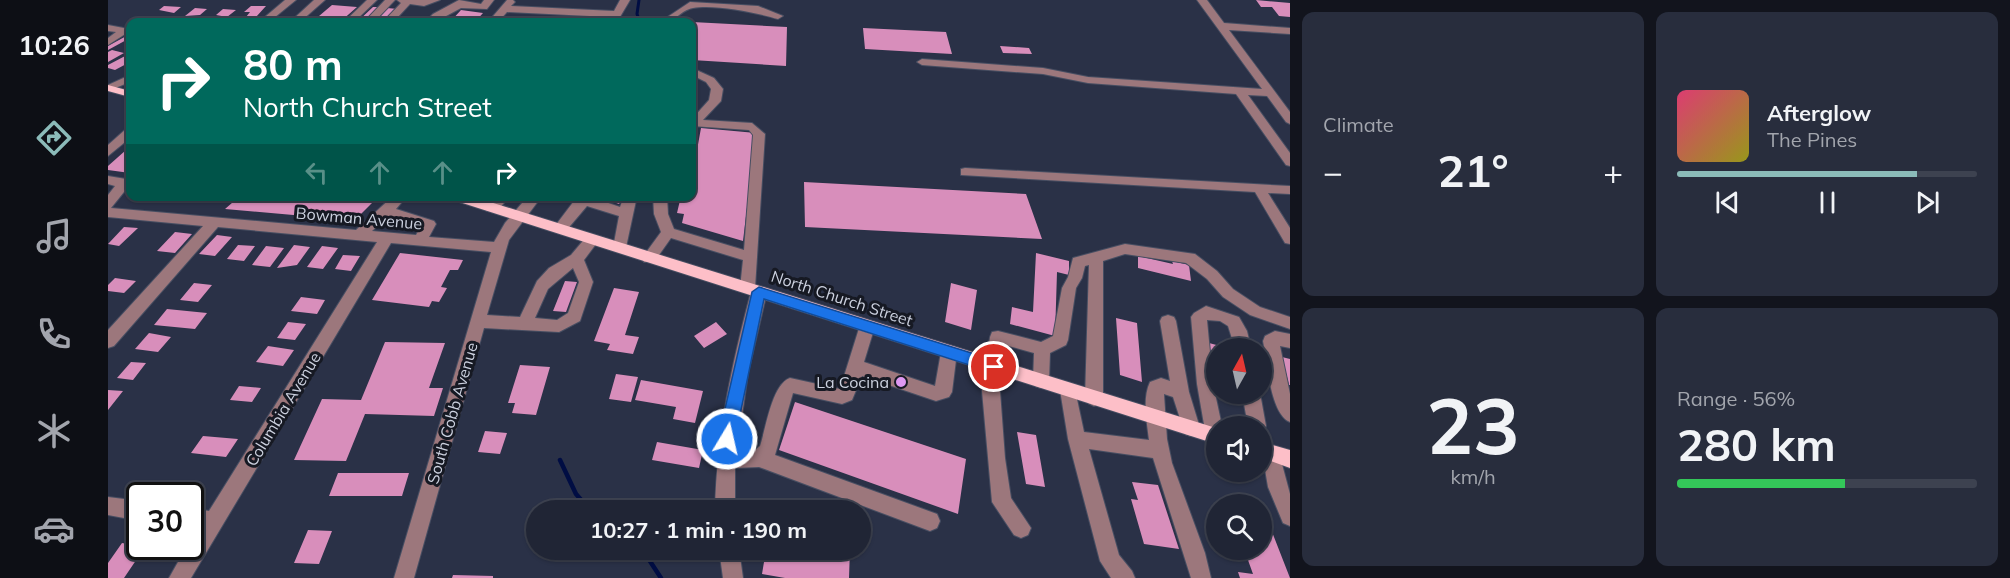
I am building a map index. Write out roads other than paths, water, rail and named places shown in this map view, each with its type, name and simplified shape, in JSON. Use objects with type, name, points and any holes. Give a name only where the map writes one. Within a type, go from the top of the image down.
[{"type":"main road","points":[[109,88],[126,93]]},
{"type":"main road","name":"North Church Street","points":[[470,201],[1206,433]]},
{"type":"main road","points":[[1272,453],[1290,459]]},
{"type":"street","points":[[269,18],[291,0]]},
{"type":"street","points":[[300,18],[320,0]]},
{"type":"street","points":[[353,18],[372,0]]},
{"type":"street","points":[[373,18],[390,0]]},
{"type":"street","points":[[392,18],[404,0],[424,3],[435,0]]},
{"type":"street","points":[[435,18],[462,2],[484,7],[489,0]]},
{"type":"street","points":[[496,18],[508,4],[600,18],[614,18],[625,0]]},
{"type":"street","points":[[1202,0],[1290,120]]},
{"type":"street","points":[[424,3],[422,9],[432,18]]},
{"type":"street","points":[[671,18],[690,6],[758,9],[778,16]]},
{"type":"street","points":[[1221,26],[1290,31]]},
{"type":"street","points":[[108,27],[125,30],[108,42]]},
{"type":"street","points":[[1275,30],[1290,36]]},
{"type":"street","points":[[922,62],[1043,71],[1088,80],[1270,93]]},
{"type":"street","points":[[696,73],[710,80],[717,89],[715,101],[696,120]]},
{"type":"street","points":[[109,88],[126,80]]},
{"type":"street","points":[[1240,91],[1290,162]]},
{"type":"street","points":[[696,122],[752,127],[759,134],[752,257],[753,290],[729,421],[725,458],[725,500]]},
{"type":"street","points":[[965,172],[1290,190]]},
{"type":"street","points":[[108,180],[121,182],[122,187],[108,204]]},
{"type":"street","points":[[1259,189],[1290,239]]},
{"type":"street","points":[[358,237],[396,201]]},
{"type":"street","points":[[492,208],[499,201]]},
{"type":"street","name":"South Cobb Avenue","points":[[404,578],[499,248],[504,235],[517,216],[531,201]]},
{"type":"street","points":[[560,229],[576,207],[578,201]]},
{"type":"street","points":[[585,201],[621,212],[625,210]]},
{"type":"street","points":[[620,248],[626,228],[625,210],[629,201]]},
{"type":"street","points":[[660,201],[661,214],[668,232]]},
{"type":"street","points":[[386,211],[429,224],[419,242]]},
{"type":"street","name":"Bowman Avenue","points":[[108,212],[358,237],[499,248]]},
{"type":"street","points":[[108,341],[214,222]]},
{"type":"street","points":[[668,232],[752,257]]},
{"type":"street","points":[[650,258],[668,232]]},
{"type":"street","name":"Columbia Avenue","points":[[179,578],[386,239]]},
{"type":"street","points":[[525,323],[541,284],[548,275],[576,259],[592,240]]},
{"type":"street","points":[[1021,528],[1002,502],[991,392],[998,337],[1042,349],[1060,340],[1069,288],[1075,278],[1078,262],[1125,249],[1190,258],[1212,275],[1228,293],[1255,311],[1290,323]]},
{"type":"street","points":[[1094,398],[1096,258]]},
{"type":"street","points":[[479,321],[559,326],[575,317],[586,282],[576,259]]},
{"type":"street","points":[[1206,393],[1199,317],[1206,312],[1233,319],[1239,325],[1241,338]]},
{"type":"street","points":[[1168,321],[1180,392],[1191,428]]},
{"type":"street","points":[[762,459],[768,451],[786,388],[797,385],[842,397],[846,395],[857,367],[856,363],[867,326]]},
{"type":"street","points":[[1290,341],[1275,338],[1271,341],[1284,407],[1290,414]]},
{"type":"street","points":[[1041,381],[1042,349]]},
{"type":"street","points":[[857,367],[936,394],[943,392],[946,384],[949,352]]},
{"type":"street","points":[[1180,392],[1161,385],[1156,387],[1153,416],[1158,450],[1201,578]]},
{"type":"street","points":[[1068,390],[1077,439],[1110,561],[1125,578]]},
{"type":"street","points":[[1077,439],[1158,450]]},
{"type":"street","points":[[725,458],[754,461],[762,459],[930,521]]},
{"type":"street","points":[[1272,473],[1276,487],[1290,516]]},
{"type":"street","points":[[108,506],[126,509]]},
{"type":"street","points":[[204,520],[214,522]]},
{"type":"street","points":[[731,560],[733,578]]},
{"type":"waterway","points":[[638,18],[639,0]]},
{"type":"waterway","points":[[560,460],[576,494],[581,500]]},
{"type":"waterway","points":[[649,560],[661,578]]},
{"type":"place","name":"La Cocina","points":[[901,382]]}]
